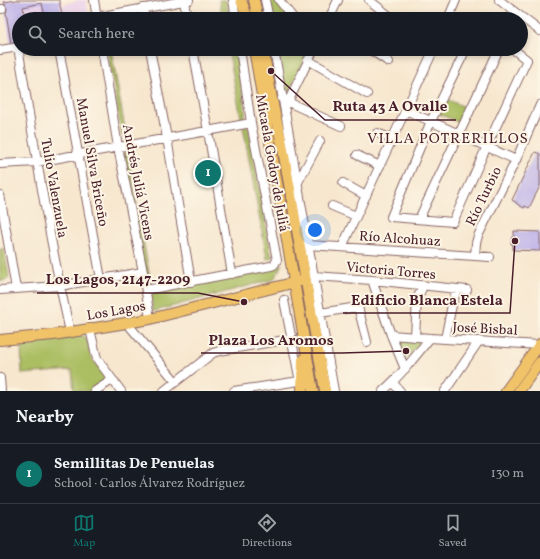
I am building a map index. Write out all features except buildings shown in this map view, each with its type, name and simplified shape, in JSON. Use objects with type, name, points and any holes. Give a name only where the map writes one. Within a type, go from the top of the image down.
[{"type":"main road","points":[[241,0],[245,12]]},
{"type":"main road","points":[[249,12],[252,0]]},
{"type":"main road","points":[[252,0],[256,12]]},
{"type":"main road","points":[[255,56],[313,391]]},
{"type":"main road","points":[[264,56],[274,110],[310,278],[307,294],[324,391]]},
{"type":"main road","name":"Los Lagos","points":[[0,340],[70,332],[150,319],[310,278]]},
{"type":"main road","points":[[506,391],[540,344]]},
{"type":"main road","points":[[302,391],[305,347]]},
{"type":"main road","points":[[519,391],[540,362]]},
{"type":"street","points":[[94,0],[96,12]]},
{"type":"street","points":[[125,12],[186,0],[187,12]]},
{"type":"street","points":[[233,0],[235,12]]},
{"type":"street","points":[[265,0],[268,12]]},
{"type":"street","points":[[279,0],[288,12]]},
{"type":"street","points":[[369,0],[384,12]]},
{"type":"street","points":[[451,12],[456,0]]},
{"type":"street","points":[[499,0],[515,12]]},
{"type":"street","points":[[331,12],[335,2]]},
{"type":"street","points":[[143,8],[144,12]]},
{"type":"street","points":[[528,22],[540,31]]},
{"type":"street","points":[[0,50],[12,48]]},
{"type":"street","name":"Tulio Valenzuela","points":[[19,56],[59,286],[70,332]]},
{"type":"street","name":"Manuel Silva Briceño","points":[[61,56],[101,279]]},
{"type":"street","name":"Andrés Juliá Vicens","points":[[103,56],[118,147],[143,272],[150,319]]},
{"type":"street","points":[[151,56],[167,138],[191,282]]},
{"type":"street","points":[[146,290],[232,274],[194,56]]},
{"type":"street","name":"Micaela Godoy de Juliá","points":[[232,274],[271,266],[277,258],[241,56]]},
{"type":"street","points":[[275,56],[285,100],[297,184],[308,245],[310,278],[320,313],[334,391]]},
{"type":"street","points":[[285,100],[310,56]]},
{"type":"street","points":[[379,56],[388,62]]},
{"type":"street","points":[[342,248],[431,56]]},
{"type":"street","points":[[463,56],[431,121],[391,217],[453,222],[527,60],[522,56]]},
{"type":"street","points":[[419,219],[497,56]]},
{"type":"street","points":[[308,60],[367,94]]},
{"type":"street","points":[[285,100],[341,126]]},
{"type":"street","name":"Río Turbio","points":[[475,256],[478,236],[516,160],[540,105]]},
{"type":"street","points":[[406,110],[516,160]]},
{"type":"street","points":[[0,164],[37,162],[252,123]]},
{"type":"street","points":[[377,133],[392,139]]},
{"type":"street","points":[[297,184],[320,142]]},
{"type":"street","points":[[356,155],[380,166]]},
{"type":"street","points":[[343,183],[366,196]]},
{"type":"street","points":[[0,196],[16,288]]},
{"type":"street","points":[[332,206],[356,216]]},
{"type":"street","name":"Río Alcohuaz","points":[[308,245],[490,257]]},
{"type":"street","points":[[0,290],[59,286],[143,272]]},
{"type":"street","name":"Victoria Torres","points":[[310,278],[372,280],[467,290]]},
{"type":"street","points":[[372,280],[391,335],[405,369]]},
{"type":"street","points":[[415,337],[417,299],[423,286]]},
{"type":"street","points":[[445,339],[456,288]]},
{"type":"street","points":[[284,300],[302,391]]},
{"type":"street","points":[[320,313],[358,307],[367,342]]},
{"type":"street","points":[[127,323],[176,382]]},
{"type":"street","points":[[90,329],[97,359],[121,391]]},
{"type":"street","name":"José Bisbal","points":[[391,335],[540,344]]},
{"type":"street","points":[[383,391],[405,369],[430,338]]},
{"type":"street","points":[[164,391],[213,353],[291,339]]},
{"type":"street","points":[[444,391],[479,341]]},
{"type":"street","points":[[0,378],[1,390]]},
{"type":"street","points":[[95,391],[112,380]]},
{"type":"street","points":[[234,391],[299,381]]},
{"type":"street","points":[[393,382],[400,391]]},
{"type":"shaded area","points":[[3,0],[62,0],[62,5],[80,0],[86,0],[89,12],[12,12],[11,46]]},
{"type":"green space","points":[[219,0],[226,0],[228,12],[222,12]]},
{"type":"green space","points":[[270,0],[274,0],[283,12],[272,12]]},
{"type":"green space","points":[[108,56],[112,56],[126,135],[122,136]]},
{"type":"green space","points":[[229,56],[236,56],[245,109],[245,116],[241,118]]},
{"type":"green space","points":[[279,56],[306,56],[288,93],[286,93]]},
{"type":"green space","points":[[446,99],[465,107],[458,122],[439,114]]},
{"type":"green space","points":[[248,126],[272,258],[267,259],[243,127]]},
{"type":"green space","points":[[127,150],[151,284],[147,285],[123,151]]},
{"type":"green space","points":[[0,249],[4,249],[9,277],[6,280],[0,281]]},
{"type":"green space","points":[[282,264],[274,279],[153,311],[150,293]]},
{"type":"green space","points":[[80,335],[86,338],[90,356],[108,379],[91,391],[74,391],[72,370],[22,374],[21,344]]},
{"type":"green space","points":[[396,338],[422,340],[404,362]]},
{"type":"place","name":"Ruta 43 A Ovalle","points":[[271,71]]},
{"type":"place","name":"Semillitas De Penuelas","points":[[208,173]]},
{"type":"place","name":"Edificio Blanca Estela","points":[[515,241]]},
{"type":"place","name":"Los Lagos, 2147-2209","points":[[244,302]]},
{"type":"place","name":"Plaza Los Aromos","points":[[406,351]]},
{"type":"district","name":"VILLA POTRERILLOS","points":[[448,138]]}]
